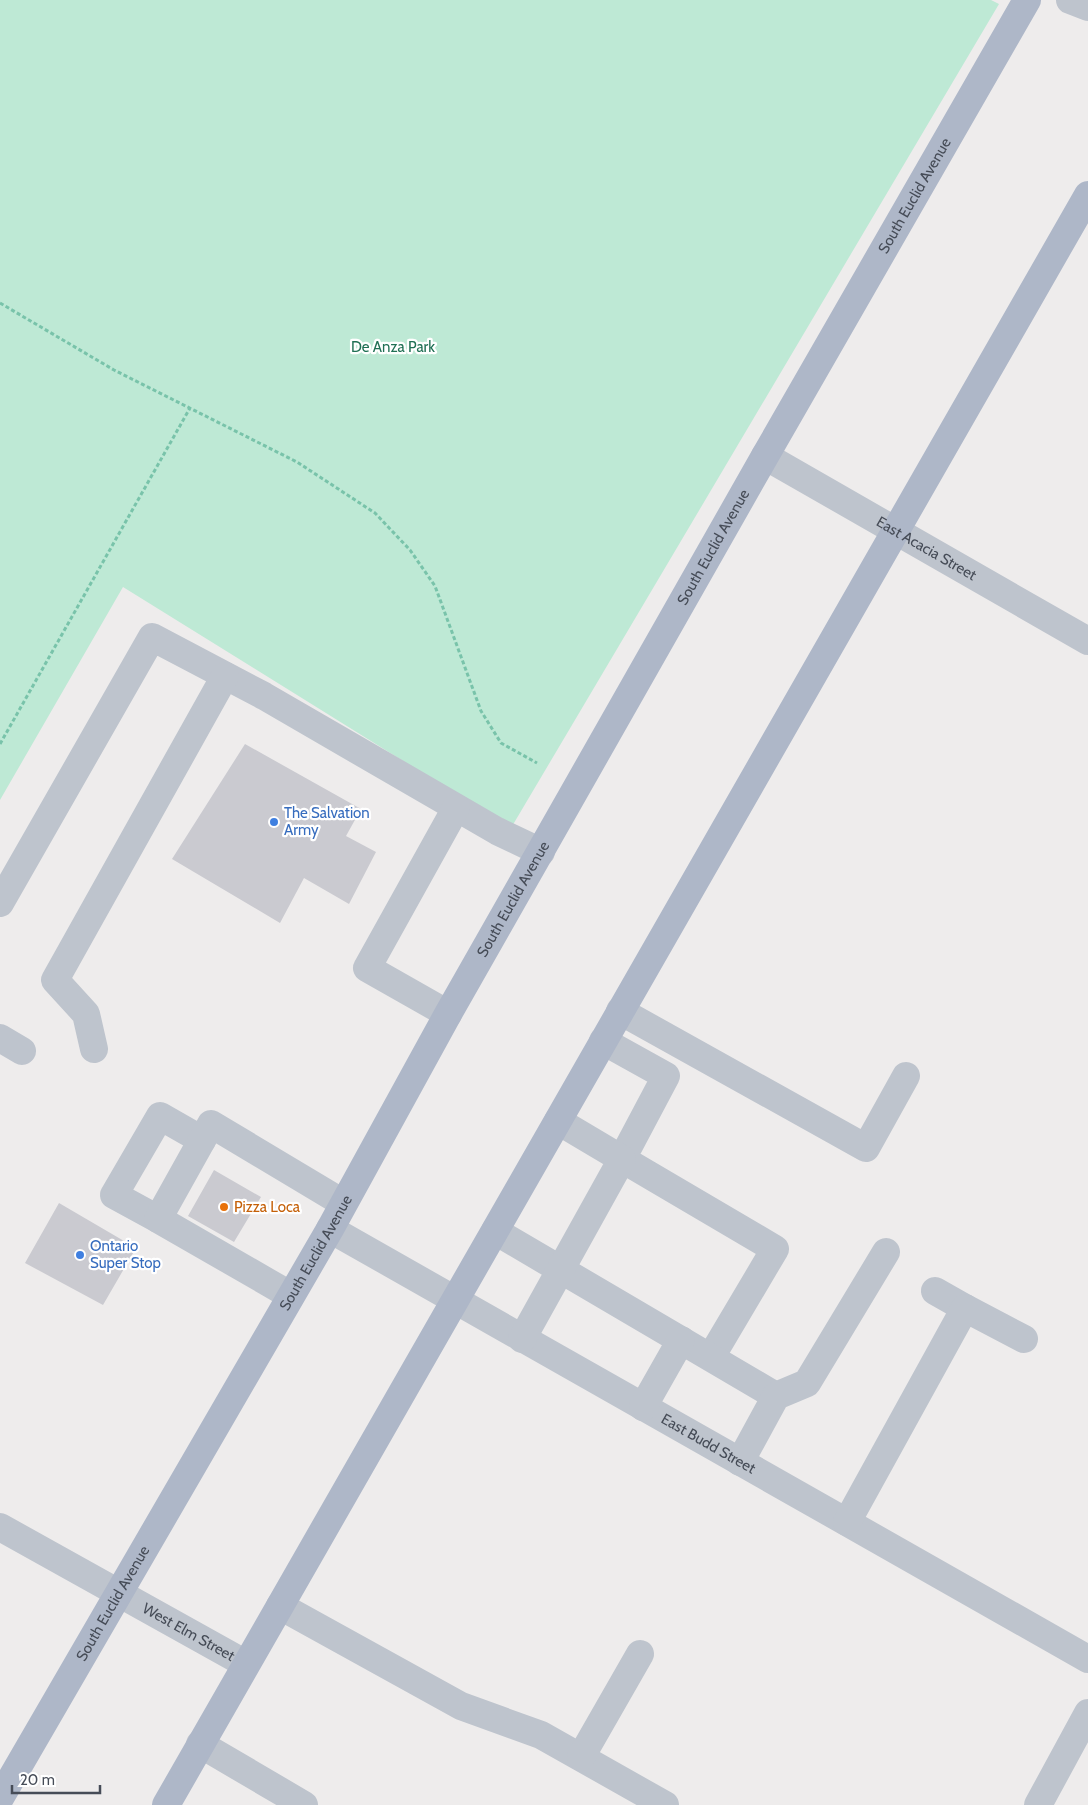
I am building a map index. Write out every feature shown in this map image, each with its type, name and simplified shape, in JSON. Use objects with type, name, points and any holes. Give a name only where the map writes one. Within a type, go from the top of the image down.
[{"type":"main road","name":"South Euclid Avenue","points":[[0,1798],[330,1229],[448,1014],[1027,0]]},
{"type":"main road","points":[[166,1805],[1088,195]]},
{"type":"street","points":[[1070,0],[1088,7]]},
{"type":"street","name":"East Acacia Street","points":[[765,456],[894,532],[1088,641]]},
{"type":"street","points":[[0,903],[152,637],[264,696],[497,831],[541,852]]},
{"type":"street","points":[[94,1049],[86,1014],[55,980],[225,676]]},
{"type":"street","points":[[448,1014],[367,968],[456,808]]},
{"type":"street","points":[[620,1011],[866,1148],[906,1076]]},
{"type":"street","points":[[522,1339],[666,1076],[603,1041]]},
{"type":"street","points":[[202,1140],[160,1116],[114,1195],[290,1295]]},
{"type":"street","points":[[558,1121],[774,1249],[711,1358]]},
{"type":"street","points":[[158,1219],[211,1124],[343,1203]]},
{"type":"street","name":"East Budd Street","points":[[330,1229],[740,1462],[1086,1654]]},
{"type":"street","points":[[495,1231],[776,1396]]},
{"type":"street","points":[[740,1462],[776,1396],[807,1383],[886,1252]]},
{"type":"street","points":[[935,1291],[1024,1339]]},
{"type":"street","points":[[847,1522],[965,1308]]},
{"type":"street","points":[[643,1407],[681,1340]]},
{"type":"street","name":"West Elm Street","points":[[0,1527],[246,1664]]},
{"type":"street","points":[[280,1606],[461,1706],[541,1735],[665,1805]]},
{"type":"street","points":[[581,1757],[640,1654]]},
{"type":"street","points":[[1038,1805],[1088,1712]]},
{"type":"street","points":[[200,1744],[304,1805]]},
{"type":"path","points":[[0,303],[114,370],[297,462],[375,513],[410,550],[435,586],[481,711],[501,742],[537,763]]},
{"type":"path","points":[[0,744],[190,408]]},
{"type":"green space","name":"De Anza Park","points":[[0,0],[991,0],[999,4],[511,828],[123,587],[0,800]]},
{"type":"building","name":"The Salvation Army","points":[[245,744],[361,809],[346,836],[376,852],[349,904],[304,878],[280,923],[172,859]]},
{"type":"building","name":"Pizza Loca","points":[[214,1170],[261,1197],[234,1242],[188,1216]]},
{"type":"building","name":"Ontario Super Stop","points":[[59,1203],[136,1248],[103,1305],[25,1263]]},
{"type":"place","name":"The Salvation Army","points":[[274,822]]},
{"type":"place","name":"Pizza Loca","points":[[224,1207]]},
{"type":"place","name":"Ontario Super Stop","points":[[80,1255]]}]
